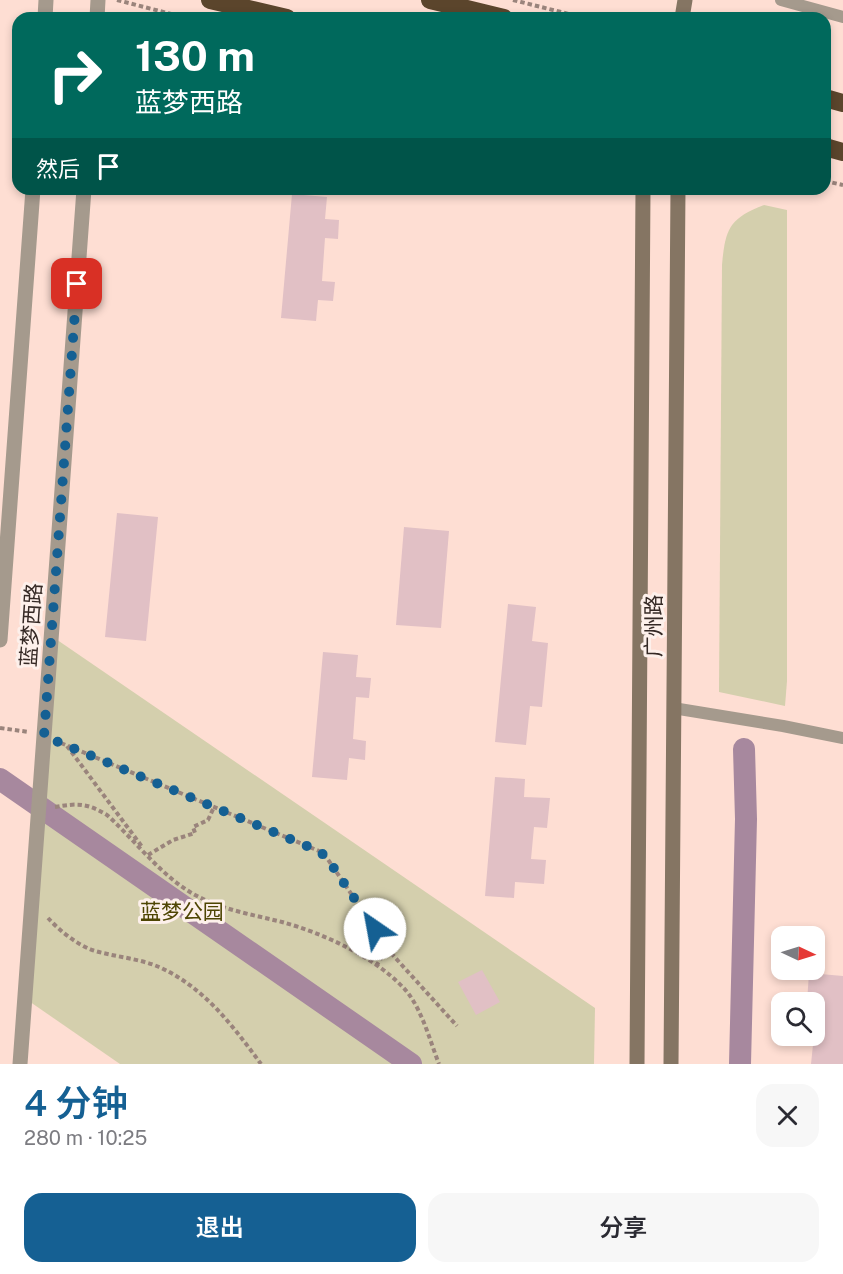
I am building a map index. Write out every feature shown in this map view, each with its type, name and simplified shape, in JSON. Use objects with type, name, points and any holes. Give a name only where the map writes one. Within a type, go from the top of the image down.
[{"type":"highway","points":[[210,0],[261,12]]},
{"type":"highway","points":[[430,0],[479,12]]},
{"type":"main road","name":"广州路","points":[[637,1064],[643,195]]},
{"type":"main road","name":"广州路","points":[[671,1064],[678,195]]},
{"type":"street","name":"蓝梦西路","points":[[0,640],[33,195]]},
{"type":"street","name":"蓝梦西路","points":[[20,1064],[84,195]]},
{"type":"lane","points":[[781,0],[825,12]]},
{"type":"lane","points":[[673,708],[843,738]]},
{"type":"path","points":[[117,0],[164,12]]},
{"type":"path","points":[[513,0],[561,12]]},
{"type":"path","points":[[0,728],[17,729],[44,736],[319,851],[332,864],[388,948],[457,1026]]},
{"type":"path","points":[[67,746],[148,855],[173,840],[195,833],[193,827],[208,820],[214,807]]},
{"type":"path","points":[[45,808],[82,803],[94,807],[121,828],[177,884],[196,896],[213,904],[296,926],[347,947],[376,966],[408,993],[439,1064]]},
{"type":"path","points":[[32,899],[49,920],[90,949],[159,968],[206,998],[227,1018],[261,1064]]},
{"type":"path","points":[[376,966],[388,948]]},
{"type":"green space","points":[[764,205],[787,210],[787,681],[785,706],[719,692],[722,265],[727,234],[731,227],[743,215]]},
{"type":"green space","name":"蓝梦公园","points":[[50,635],[595,1008],[594,1064],[120,1064],[23,997]]},
{"type":"building","points":[[292,195],[327,197],[325,219],[339,220],[338,239],[325,238],[322,281],[335,282],[333,301],[318,300],[316,321],[281,318]]},
{"type":"building","points":[[117,513],[158,517],[146,641],[105,637]]},
{"type":"building","points":[[404,527],[449,531],[441,628],[396,625]]},
{"type":"building","points":[[508,604],[536,607],[532,641],[548,643],[542,707],[530,706],[526,745],[495,742]]},
{"type":"building","points":[[323,652],[358,655],[356,677],[371,678],[369,698],[356,697],[353,739],[366,741],[365,760],[349,758],[347,780],[312,777]]},
{"type":"building","points":[[495,777],[525,779],[524,797],[550,798],[547,828],[534,827],[531,859],[546,860],[544,884],[515,882],[514,898],[485,896]]},
{"type":"building","points":[[482,970],[500,1002],[476,1015],[458,982]]},
{"type":"building","points":[[825,974],[843,976],[843,1064],[811,1064],[813,1046],[825,1046],[825,992],[808,992],[809,980],[825,980]]},
{"type":"waterway","points":[[740,1064],[746,819],[744,749]]},
{"type":"waterway","points":[[0,779],[411,1064]]},
{"type":"route","points":[[77,284],[44,736],[319,851],[327,858],[375,929]]}]
